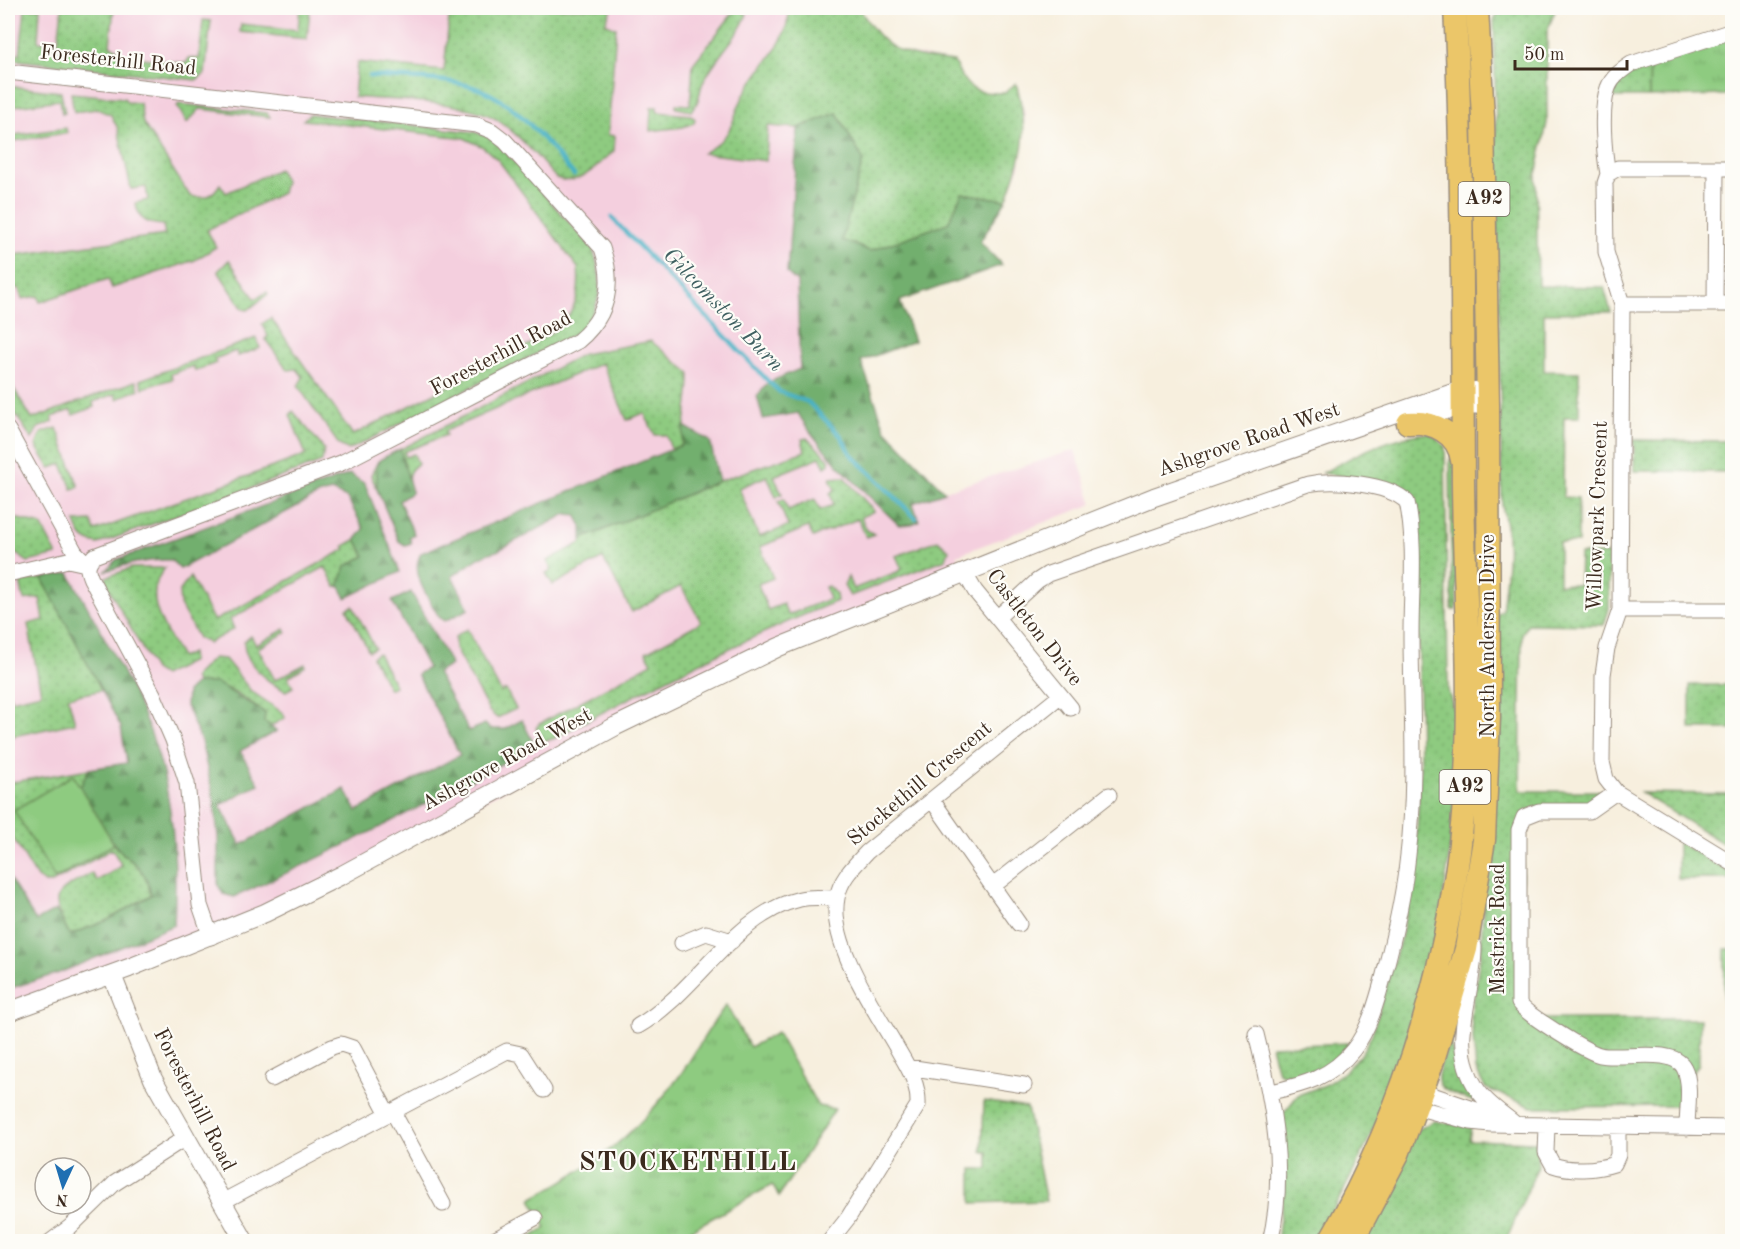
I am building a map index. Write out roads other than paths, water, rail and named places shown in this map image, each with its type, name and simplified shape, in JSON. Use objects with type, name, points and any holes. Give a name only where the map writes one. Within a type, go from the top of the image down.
[{"type":"main road","name":"North Anderson Drive","points":[[1329,1242],[1386,1130],[1399,1092],[1441,953],[1461,831],[1466,758],[1462,168],[1455,8]]},
{"type":"main road","name":"North Anderson Drive","points":[[1352,1242],[1398,1155],[1420,1100],[1454,992],[1474,907],[1485,830],[1489,758],[1488,397],[1483,118],[1477,8]]},
{"type":"main road","points":[[1408,423],[1425,422],[1443,430],[1454,442],[1461,455],[1464,482]]},
{"type":"street","name":"Willowpark Crescent","points":[[1616,792],[1605,779],[1602,762],[1603,675],[1607,648],[1620,610],[1622,304],[1606,252],[1605,183],[1608,174],[1605,160],[1605,104],[1608,87],[1617,73],[1631,64],[1732,31]]},
{"type":"street","name":"Foresterhill Road","points":[[8,72],[477,124],[505,141],[563,203],[602,248],[609,275],[606,307],[600,318],[578,341],[341,463],[94,555],[88,565]]},
{"type":"street","points":[[1608,174],[1618,168],[1732,168]]},
{"type":"street","points":[[1715,304],[1716,169]]},
{"type":"street","points":[[1622,304],[1732,304]]},
{"type":"street","name":"Ashgrove Road West","points":[[1029,547],[1204,493],[1408,423],[1463,397]]},
{"type":"street","name":"Ashgrove Road West","points":[[8,1012],[211,937],[342,875],[616,726],[779,647],[1154,497],[1463,397],[1488,397]]},
{"type":"street","points":[[8,430],[75,552],[88,565],[91,579],[153,694],[184,772],[193,819],[200,906],[211,937]]},
{"type":"street","points":[[997,618],[1037,581],[1048,574],[1308,484],[1326,480],[1340,481],[1386,490],[1400,495],[1407,502],[1409,512],[1412,810],[1408,856],[1395,933],[1375,1002],[1363,1035],[1354,1050],[1339,1066],[1321,1078],[1271,1092]]},
{"type":"street","points":[[8,574],[68,560],[88,565]]},
{"type":"street","name":"Castleton Drive","points":[[964,572],[997,618],[1071,708]]},
{"type":"street","points":[[1620,610],[1732,610]]},
{"type":"street","name":"Stockethill Crescent","points":[[837,898],[842,882],[860,860],[1060,696]]},
{"type":"street","points":[[1616,792],[1732,863]]},
{"type":"street","name":"Mastrick Road","points":[[1616,792],[1589,811],[1539,811],[1524,817],[1519,830],[1519,1004],[1523,1011],[1535,1019],[1599,1055],[1665,1056],[1677,1059],[1684,1068],[1687,1079],[1687,1128]]},
{"type":"street","points":[[993,886],[1109,795]]},
{"type":"street","points":[[932,800],[1019,924]]},
{"type":"street","points":[[638,1026],[672,1003],[732,941],[764,915],[785,904],[811,898],[837,898],[839,930],[845,950],[908,1067],[919,1094],[918,1105],[893,1147],[829,1242]]},
{"type":"street","name":"Mastrick Road","points":[[1474,907],[1474,951],[1464,1016],[1462,1053],[1477,1090],[1514,1123]]},
{"type":"street","points":[[682,943],[706,933],[732,941]]},
{"type":"street","name":"Foresterhill Road","points":[[112,975],[153,1080],[245,1242]]},
{"type":"street","points":[[1256,1034],[1271,1092],[1277,1185],[1270,1242]]},
{"type":"street","points":[[272,1079],[332,1047],[346,1045],[353,1048],[443,1204]]},
{"type":"street","points":[[222,1202],[507,1051],[521,1054],[544,1090]]},
{"type":"street","points":[[908,1067],[1023,1084]]},
{"type":"street","points":[[1399,1092],[1471,1122],[1514,1123],[1547,1127],[1732,1128]]},
{"type":"street","points":[[1547,1127],[1548,1160],[1561,1167],[1602,1168],[1614,1164],[1618,1155],[1618,1127]]},
{"type":"street","points":[[54,1240],[115,1184],[184,1138]]},
{"type":"street","points":[[490,1242],[535,1218]]},
{"type":"waterway","name":"Gilcomston Burn","points":[[370,76],[453,82],[479,89],[507,104],[520,115],[574,175]]},
{"type":"waterway","name":"Gilcomston Burn","points":[[612,218],[769,382],[780,392],[808,402],[841,436],[851,454],[916,518]]},
{"type":"district","name":"STOCKETHILL","points":[[688,1162]]}]
